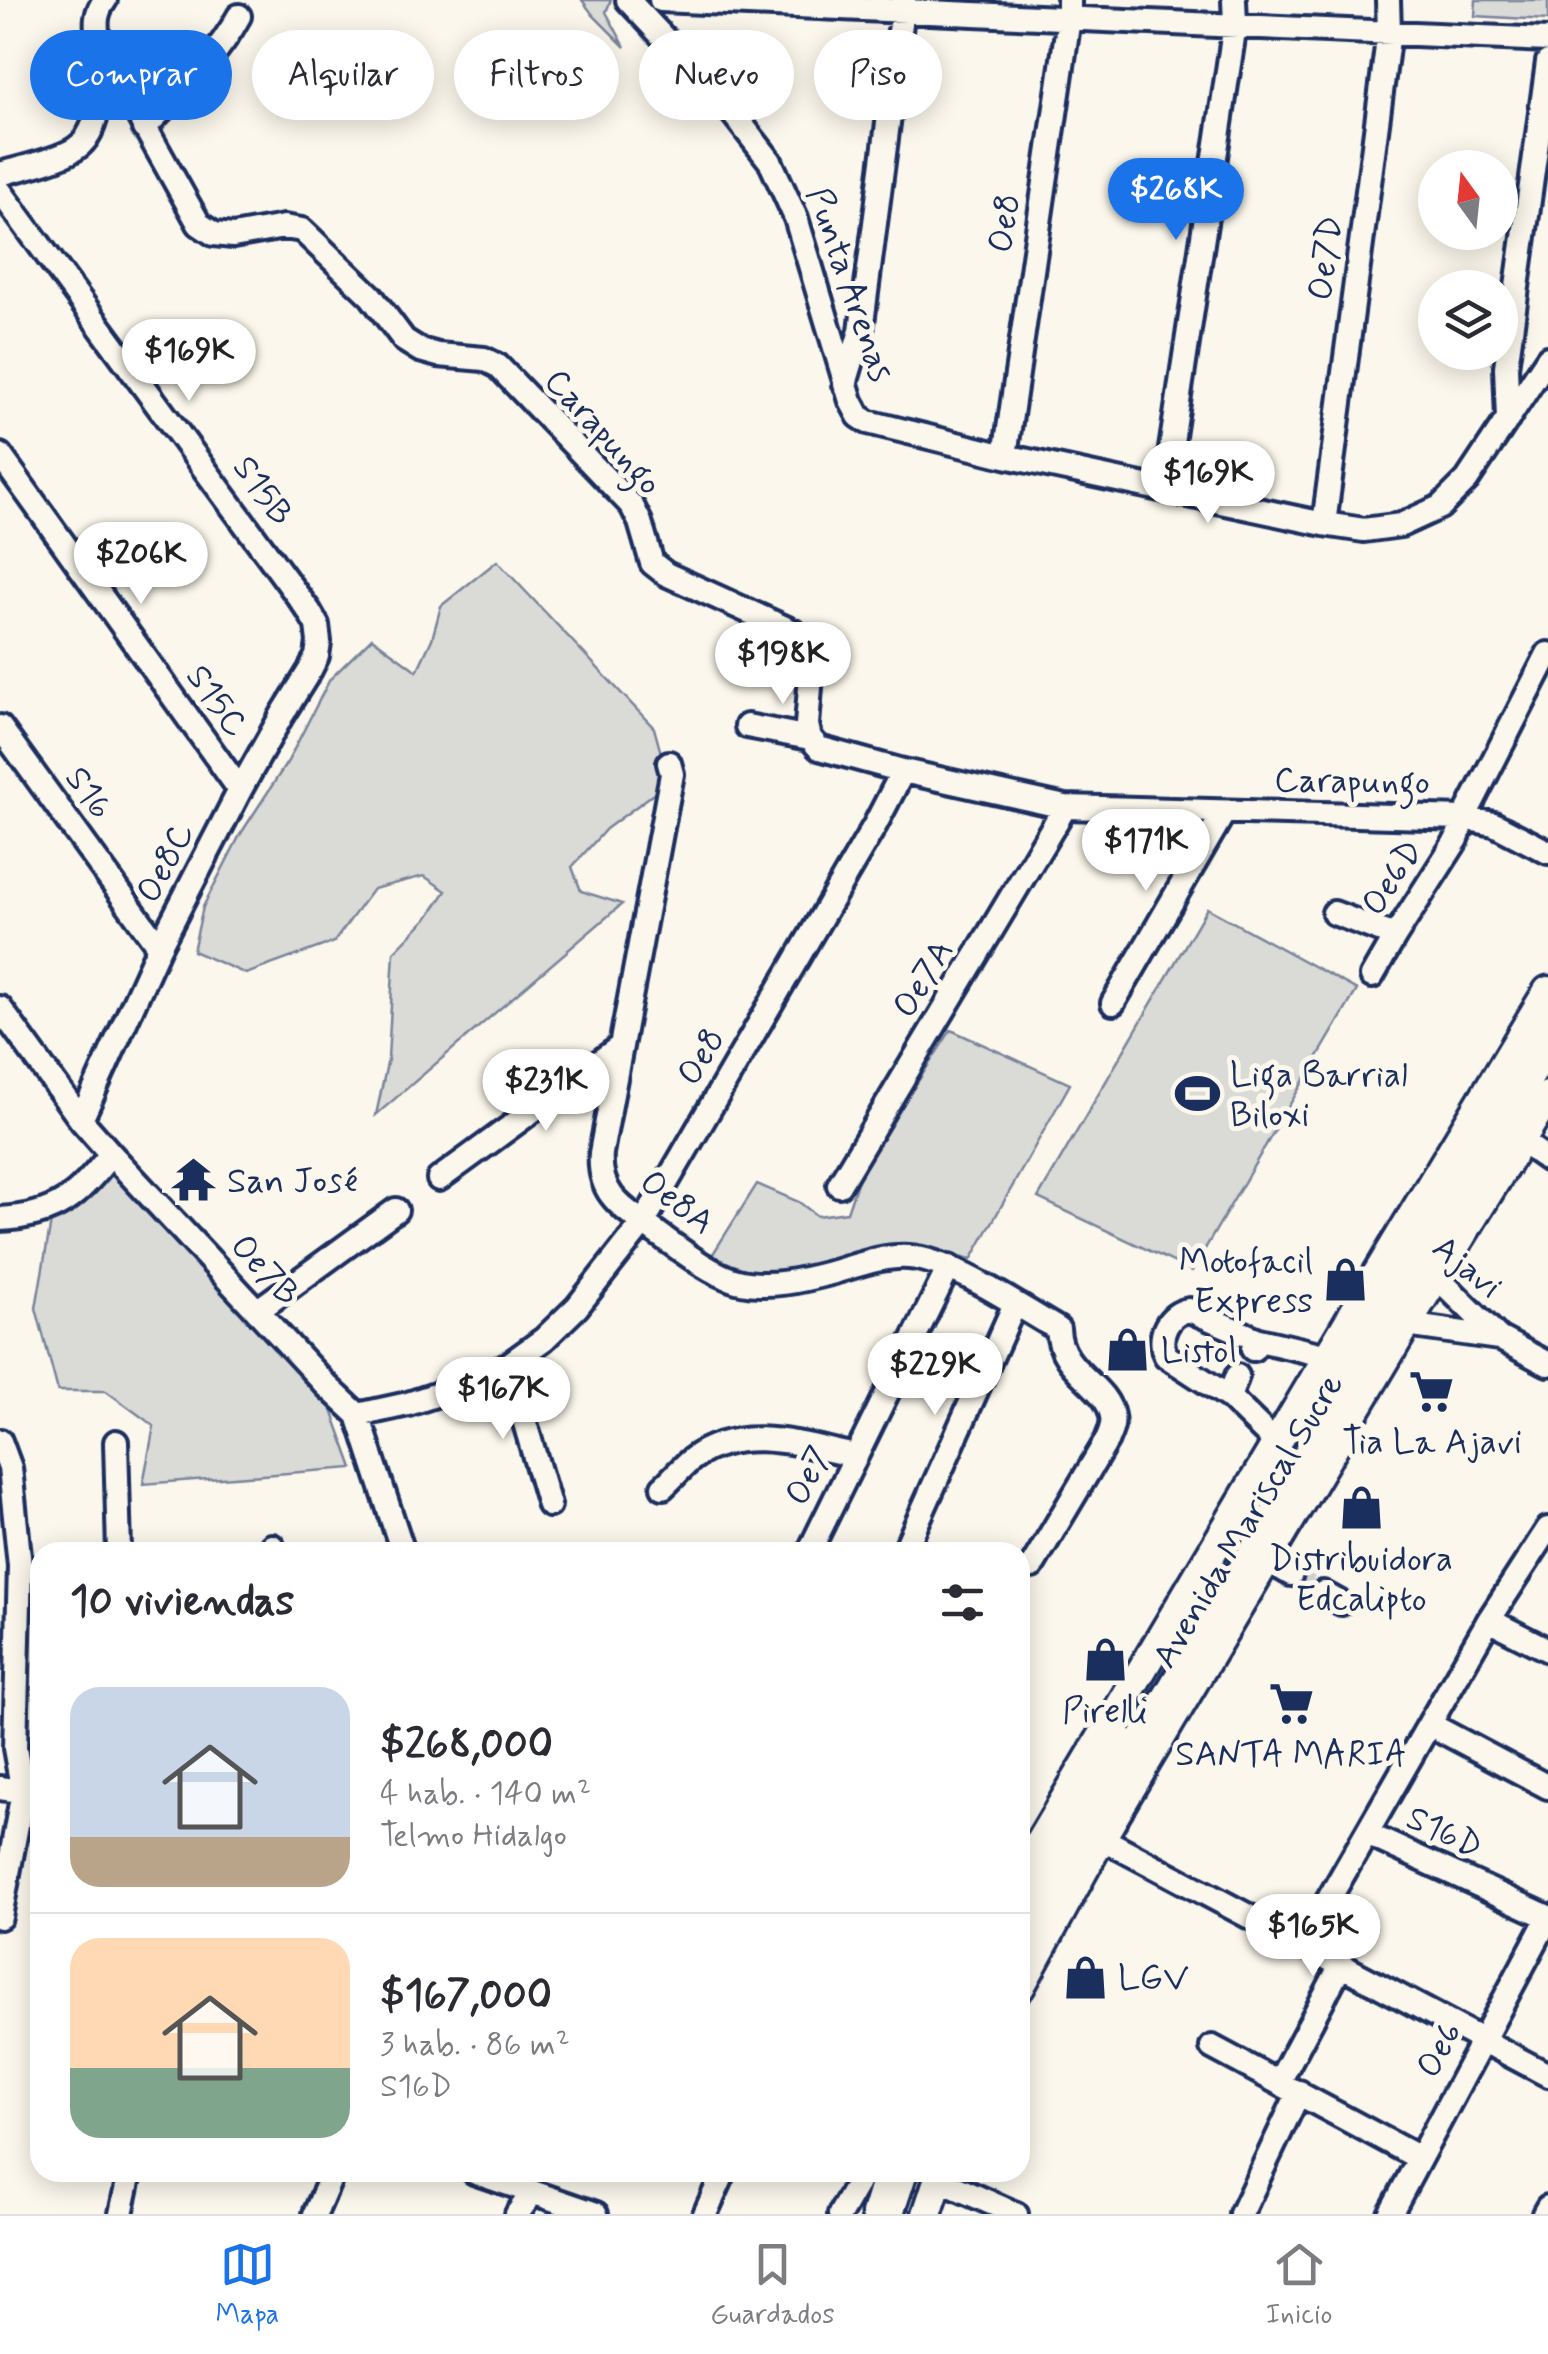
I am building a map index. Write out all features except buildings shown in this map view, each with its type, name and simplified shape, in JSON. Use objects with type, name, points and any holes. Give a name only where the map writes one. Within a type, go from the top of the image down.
[{"type":"main road","name":"Avenida Mariscal Sucre","points":[[1030,1969],[1101,1838],[1279,1567],[1382,1312],[1412,1263],[1548,991]]},
{"type":"main road","name":"Avenida Mariscal Sucre","points":[[1030,1858],[1328,1356],[1382,1312],[1412,1263],[1521,1141],[1548,1096]]},
{"type":"main road","points":[[876,2214],[887,2182]]},
{"type":"main road","points":[[927,2214],[932,2182]]},
{"type":"street","points":[[96,30],[99,8],[105,0]]},
{"type":"street","name":"Punta Arenas","points":[[628,0],[724,102],[770,161],[796,218],[845,384],[859,416],[868,422],[1005,456],[1364,530],[1401,525],[1440,507],[1467,480],[1548,358]]},
{"type":"street","points":[[660,0],[1069,9],[1235,24],[1548,40]]},
{"type":"street","points":[[1165,490],[1235,24],[1234,0]]},
{"type":"street","name":"Oe7D","points":[[1324,524],[1389,32],[1388,0]]},
{"type":"street","points":[[845,384],[861,331],[905,5]]},
{"type":"street","name":"Oe8","points":[[1005,456],[1069,9]]},
{"type":"street","points":[[144,128],[216,52],[238,16]]},
{"type":"street","points":[[1508,420],[1506,368],[1548,62]]},
{"type":"street","points":[[0,174],[74,150],[90,136],[95,120]]},
{"type":"street","name":"Carapungo","points":[[140,120],[199,224],[214,234],[233,236],[284,227],[302,230],[371,296],[404,340],[438,355],[484,359],[498,366],[632,506],[652,562],[666,574],[808,642],[812,662],[808,725],[810,738],[819,748],[903,771],[1065,806],[1464,818],[1494,824],[1548,852]]},
{"type":"street","name":"S15B","points":[[0,190],[309,611],[319,642]]},
{"type":"street","name":"S15C","points":[[0,455],[240,790]]},
{"type":"street","name":"Oe8C","points":[[82,1120],[160,947],[240,790],[310,670],[319,642]]},
{"type":"street","name":"Oe6D","points":[[1372,976],[1457,839],[1548,654]]},
{"type":"street","points":[[747,726],[810,738]]},
{"type":"street","name":"S16","points":[[0,727],[160,947]]},
{"type":"street","name":"Oe8A","points":[[669,763],[672,774],[600,1163],[604,1184],[610,1196],[643,1223],[715,1272],[738,1282],[800,1281],[889,1257],[910,1257],[949,1267],[1058,1329],[1064,1355],[1107,1404],[1113,1423],[1107,1440],[1032,1566]]},
{"type":"street","name":"Oe8","points":[[358,1415],[459,1387],[508,1365],[544,1340],[577,1307],[643,1223],[866,842],[903,771]]},
{"type":"street","name":"Oe7A","points":[[839,1185],[1065,806]]},
{"type":"street","points":[[1113,1003],[1224,812]]},
{"type":"street","points":[[1334,913],[1394,936]]},
{"type":"street","name":"Oe7B","points":[[0,1008],[111,1154],[358,1415],[399,1542]]},
{"type":"street","points":[[1412,1263],[1548,1018]]},
{"type":"street","points":[[439,1179],[621,1046]]},
{"type":"street","points":[[1412,1263],[1548,1051]]},
{"type":"street","points":[[1521,1141],[1548,1160]]},
{"type":"street","points":[[0,1219],[53,1210],[76,1195],[111,1154]]},
{"type":"street","points":[[257,1312],[396,1210]]},
{"type":"street","name":"Ajavi","points":[[1412,1263],[1499,1338],[1548,1364]]},
{"type":"street","name":"Oe7","points":[[814,1542],[949,1267]]},
{"type":"street","points":[[908,1542],[1014,1304]]},
{"type":"street","points":[[1276,1444],[1233,1386],[1166,1356],[1161,1339],[1173,1316],[1189,1310],[1256,1346],[1328,1356]]},
{"type":"street","points":[[1030,1889],[1149,1683],[1382,1312]]},
{"type":"street","points":[[1030,1929],[1255,1542],[1382,1312]]},
{"type":"street","name":"Ajavi","points":[[1382,1312],[1499,1338]]},
{"type":"street","points":[[508,1365],[550,1505]]},
{"type":"street","points":[[663,1487],[694,1458],[744,1439],[774,1440],[855,1456]]},
{"type":"street","points":[[0,1441],[10,1468],[20,1566],[14,1748],[21,1791],[0,1917]]},
{"type":"street","points":[[116,1442],[119,1542]]},
{"type":"street","points":[[1304,1944],[1490,1620],[1548,1530]]},
{"type":"street","points":[[1490,1620],[1548,1650]]},
{"type":"street","points":[[1431,1726],[1548,1787]]},
{"type":"street","name":"S16D","points":[[1367,1834],[1548,1917]]},
{"type":"street","points":[[1101,1838],[1548,2075]]},
{"type":"street","name":"Oe6","points":[[1390,2214],[1548,1917]]},
{"type":"street","points":[[1241,2214],[1341,1964]]},
{"type":"street","points":[[1212,2047],[1419,2158]]},
{"type":"street","points":[[121,2214],[128,2182]]},
{"type":"street","points":[[316,2214],[329,2182]]},
{"type":"street","points":[[505,2182],[596,2214]]},
{"type":"street","points":[[705,2214],[719,2182]]},
{"type":"street","points":[[840,2214],[858,2182]]},
{"type":"street","points":[[892,2214],[903,2182]]},
{"type":"street","points":[[906,2214],[928,2182]]},
{"type":"street","points":[[948,2182],[1016,2214]]},
{"type":"street","points":[[517,2214],[533,2192]]},
{"type":"street","points":[[1544,2214],[1548,2207]]},
{"type":"shaded area","points":[[582,0],[611,0],[606,12],[616,30],[608,30]]},
{"type":"shaded area","points":[[1476,0],[1548,0],[1548,20],[1475,16]]},
{"type":"shaded area","points":[[497,561],[654,728],[662,757],[656,792],[606,829],[572,867],[581,891],[622,904],[376,1115],[388,1059],[394,952],[429,916],[446,891],[424,876],[373,889],[334,942],[246,974],[193,951],[203,907],[240,835],[288,761],[330,679],[372,638],[417,671],[441,606]]},
{"type":"shaded area","name":"Liga Barrial Biloxi","points":[[1207,908],[1357,990],[1192,1271],[1038,1198]]},
{"type":"shaded area","points":[[951,1030],[1070,1084],[971,1260],[921,1247],[896,1247],[783,1273],[747,1273],[711,1257],[757,1184],[799,1202],[817,1216],[847,1212],[862,1168]]},
{"type":"shaded area","points":[[111,1154],[332,1410],[353,1468],[143,1484],[154,1426],[106,1391],[58,1391],[36,1308],[53,1210]]},
{"type":"tunnel","points":[[1291,1574],[1323,1593]]},
{"type":"place","name":"Liga Barrial Biloxi","points":[[1197,1094]]},
{"type":"place","name":"San José","points":[[194,1180]]},
{"type":"place","name":"Motofacil Express","points":[[1346,1280]]},
{"type":"place","name":"Listol","points":[[1128,1350]]},
{"type":"place","name":"Tia La Ajavi","points":[[1432,1391]]},
{"type":"place","name":"Distribuidora Edcalipto","points":[[1361,1508]]},
{"type":"place","name":"Pirelli","points":[[1105,1660]]},
{"type":"place","name":"SANTA MARIA","points":[[1291,1703]]},
{"type":"place","name":"LGV","points":[[1085,1977]]}]
